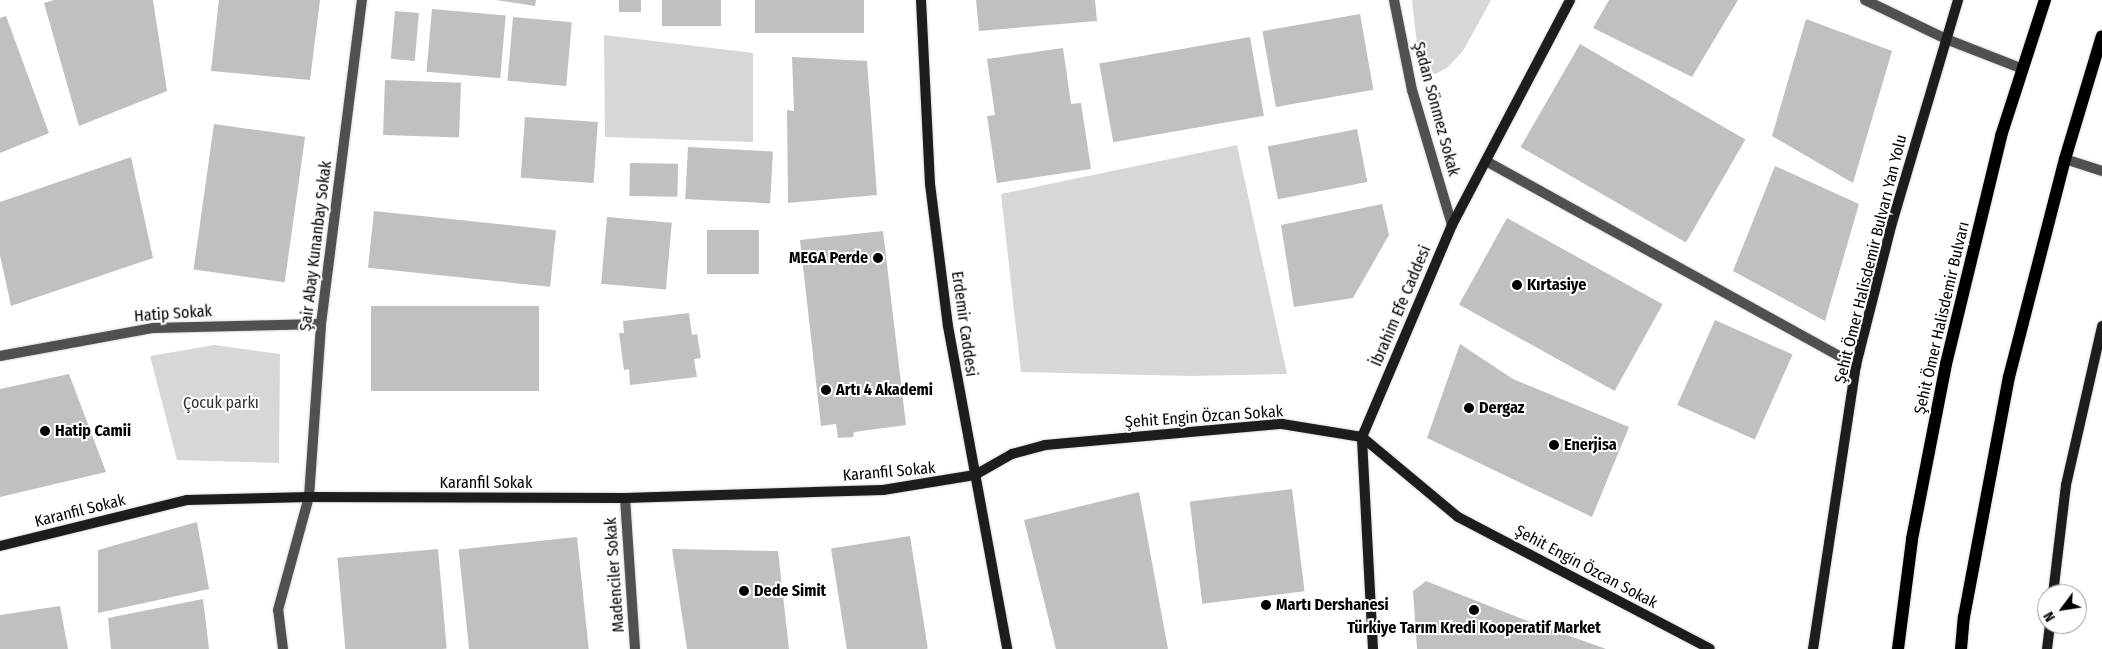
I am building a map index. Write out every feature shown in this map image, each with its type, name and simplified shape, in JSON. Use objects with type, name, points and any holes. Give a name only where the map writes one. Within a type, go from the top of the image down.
[{"type":"main road","name":"Şehit Ömer Halisdemir Bulvarı","points":[[1898,649],[1912,539],[1946,364],[2001,136],[2045,0]]},
{"type":"main road","points":[[1961,649],[1964,617],[2009,377],[2065,160],[2102,36]]},
{"type":"street","name":"Şair Abay Kunanbay Sokak","points":[[283,649],[278,610],[309,497],[321,324],[362,0]]},
{"type":"street","name":"Erdemir Caddesi","points":[[921,0],[930,184],[948,326],[1006,649]]},
{"type":"street","name":"Şadan Sönmez Sokak","points":[[1394,0],[1412,90],[1452,225]]},
{"type":"street","name":"İbrahim Efe Caddesi","points":[[1373,649],[1362,437],[1452,225],[1570,0]]},
{"type":"street","points":[[1865,0],[1946,39],[2023,69]]},
{"type":"street","name":"Şehit Ömer Halisdemir Bulvarı Yan Yolu","points":[[1813,649],[1856,366],[1892,222],[1958,0]]},
{"type":"street","points":[[2065,160],[2102,171]]},
{"type":"street","points":[[1486,161],[1856,366]]},
{"type":"street","name":"Hatip Sokak","points":[[0,356],[153,328],[321,324]]},
{"type":"street","points":[[2054,584],[2066,485],[2102,326]]},
{"type":"street","name":"Şehit Engin Özcan Sokak","points":[[975,475],[1012,454],[1045,445],[1282,424],[1362,437],[1458,517],[1710,649]]},
{"type":"street","name":"Karanfil Sokak","points":[[0,546],[187,500],[309,497],[625,498],[883,490],[975,475]]},
{"type":"street","name":"Madenciler Sokak","points":[[625,498],[635,649]]},
{"type":"street","points":[[2047,649],[2049,634]]},
{"type":"green space","points":[[1412,0],[1491,0],[1463,51],[1447,68],[1435,74],[1424,69],[1417,45]]},
{"type":"green space","points":[[604,35],[753,53],[753,142],[605,137]]},
{"type":"green space","points":[[1237,145],[1287,374],[1192,376],[1021,372],[1001,194]]},
{"type":"green space","name":"Çocuk parkı","points":[[214,345],[280,354],[279,463],[177,460],[150,356]]},
{"type":"building","points":[[54,0],[153,0],[167,91],[79,126],[44,3]]},
{"type":"building","points":[[219,0],[320,0],[310,80],[211,71]]},
{"type":"building","points":[[496,0],[536,0],[535,6]]},
{"type":"building","points":[[619,0],[641,0],[641,12],[619,12]]},
{"type":"building","points":[[662,0],[721,0],[721,26],[662,26]]},
{"type":"building","points":[[755,0],[864,0],[864,33],[755,33]]},
{"type":"building","points":[[976,0],[1095,0],[1097,21],[979,31]]},
{"type":"building","points":[[1609,0],[1738,0],[1692,77],[1593,28]]},
{"type":"building","points":[[432,9],[506,15],[500,78],[427,72]]},
{"type":"building","points":[[395,11],[419,13],[415,61],[391,59]]},
{"type":"building","points":[[1360,14],[1373,90],[1276,107],[1263,31]]},
{"type":"building","points":[[6,16],[49,133],[0,153],[0,18]]},
{"type":"building","points":[[513,17],[572,22],[566,86],[507,81]]},
{"type":"building","points":[[1806,19],[1892,51],[1853,183],[1772,136]]},
{"type":"building","points":[[1250,37],[1264,116],[1113,142],[1099,64]]},
{"type":"building","points":[[1580,44],[1745,140],[1686,243],[1520,147]]},
{"type":"building","points":[[1063,48],[1071,104],[1081,103],[1091,169],[997,183],[987,116],[995,115],[987,59]]},
{"type":"building","points":[[792,57],[867,61],[877,195],[788,203],[787,110],[794,111]]},
{"type":"building","points":[[385,80],[461,83],[459,138],[383,135]]},
{"type":"building","points":[[525,117],[598,122],[594,183],[521,178]]},
{"type":"building","points":[[214,124],[305,137],[285,282],[194,270]]},
{"type":"building","points":[[1357,129],[1367,182],[1278,199],[1268,146]]},
{"type":"building","points":[[688,147],[773,151],[770,203],[685,199]]},
{"type":"building","points":[[131,157],[153,258],[11,306],[0,255],[0,202]]},
{"type":"building","points":[[630,163],[678,164],[677,197],[629,196]]},
{"type":"building","points":[[1775,166],[1859,204],[1825,321],[1733,271]]},
{"type":"building","points":[[1382,204],[1389,235],[1353,298],[1294,307],[1281,225]]},
{"type":"building","points":[[374,211],[556,230],[550,287],[368,268]]},
{"type":"building","points":[[607,217],[672,223],[666,289],[601,284]]},
{"type":"building","points":[[1507,218],[1663,304],[1615,391],[1459,305]]},
{"type":"building","points":[[707,230],[759,230],[759,274],[707,274]]},
{"type":"building","points":[[883,231],[906,425],[854,432],[853,437],[838,438],[836,424],[821,426],[800,240]]},
{"type":"building","points":[[371,306],[539,306],[539,391],[371,391]]},
{"type":"building","points":[[689,313],[692,335],[697,334],[701,358],[694,359],[697,377],[630,385],[629,369],[624,370],[619,333],[624,333],[623,321]]},
{"type":"building","points":[[1715,320],[1793,355],[1755,440],[1677,405]]},
{"type":"building","name":"Enerjisa","points":[[1460,344],[1513,379],[1629,427],[1592,517],[1427,438]]},
{"type":"building","name":"Hatip Camii","points":[[69,374],[106,472],[0,497],[0,389]]},
{"type":"building","points":[[1292,489],[1305,591],[1202,604],[1190,502]]},
{"type":"building","points":[[1139,492],[1168,649],[1056,649],[1024,520]]},
{"type":"building","points":[[197,522],[209,589],[98,613],[98,550]]},
{"type":"building","points":[[910,536],[928,649],[847,649],[831,549]]},
{"type":"building","points":[[577,537],[589,649],[469,649],[459,549]]},
{"type":"building","points":[[438,549],[447,649],[345,649],[337,558]]},
{"type":"building","points":[[672,549],[778,551],[789,649],[687,649]]},
{"type":"building","points":[[1426,581],[1606,649],[1417,649],[1413,591]]},
{"type":"building","points":[[203,599],[209,649],[111,649],[108,618]]},
{"type":"building","points":[[60,606],[68,649],[0,649],[0,615]]},
{"type":"place","name":"MEGA Perde","points":[[878,258]]},
{"type":"place","name":"Kırtasiye","points":[[1517,285]]},
{"type":"place","name":"Artı 4 Akademi","points":[[826,390]]},
{"type":"place","name":"Dergaz","points":[[1469,408]]},
{"type":"place","name":"Hatip Camii","points":[[45,431]]},
{"type":"place","name":"Enerjisa","points":[[1554,445]]},
{"type":"place","name":"Dede Simit","points":[[744,591]]},
{"type":"place","name":"Martı Dershanesi","points":[[1266,605]]},
{"type":"place","name":"Türkiye Tarım Kredi Kooperatif Market","points":[[1474,610]]}]
